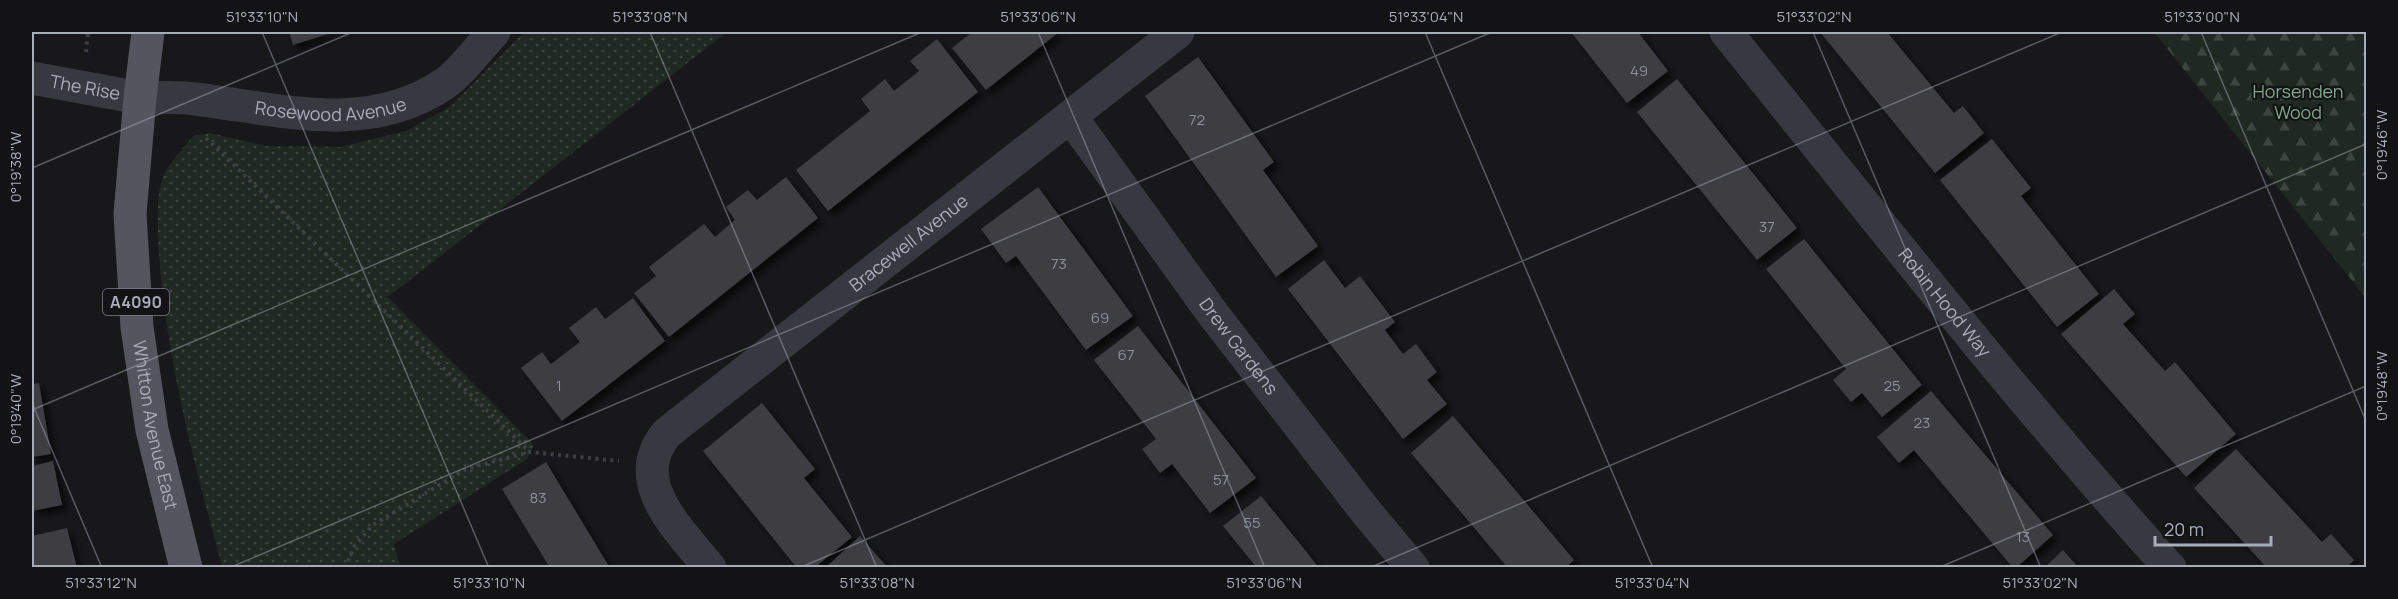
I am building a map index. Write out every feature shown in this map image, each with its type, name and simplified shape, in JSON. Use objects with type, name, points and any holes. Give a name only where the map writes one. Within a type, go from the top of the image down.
[{"type":"main road","name":"Whitton Avenue East","points":[[148,32],[130,214],[137,327],[152,430],[186,567]]},
{"type":"street","name":"Rosewood Avenue","points":[[140,98],[192,98],[282,113],[339,116],[384,111],[416,100],[446,83],[494,32]]},
{"type":"street","name":"Bracewell Avenue","points":[[652,465],[656,446],[667,433],[1179,32]]},
{"type":"street","name":"Robin Hood Way","points":[[1726,32],[1883,227],[2081,465],[2170,567]]},
{"type":"street","name":"The Rise","points":[[32,78],[140,98]]},
{"type":"street","name":"Drew Gardens","points":[[1071,117],[1213,314],[1367,513],[1413,567]]},
{"type":"street","points":[[652,465],[652,480],[663,510],[710,567]]},
{"type":"path","points":[[192,98],[194,126],[530,452]]},
{"type":"path","points":[[345,567],[355,545],[373,525],[466,469],[530,452],[652,465]]},
{"type":"green space","points":[[524,32],[727,32],[388,297],[534,445],[527,459],[394,544],[400,567],[222,567],[183,412],[168,333],[159,253],[158,216],[160,187],[168,168],[193,136],[210,133],[266,146],[340,147],[406,131],[451,106]]},
{"type":"green space","name":"Horsenden Wood","points":[[2154,32],[2366,32],[2366,298]]},
{"type":"building","points":[[289,32],[334,32],[293,45]]},
{"type":"building","points":[[972,32],[1059,32],[986,90],[952,48]]},
{"type":"building","points":[[1571,32],[1638,32],[1668,71],[1627,103]]},
{"type":"building","points":[[1820,32],[1887,32],[1954,113],[1963,106],[1984,133],[1935,173]]},
{"type":"building","points":[[937,39],[978,92],[828,211],[796,170],[870,111],[861,99],[885,79],[894,91],[919,71],[910,61]]},
{"type":"building","points":[[1198,57],[1274,162],[1263,170],[1318,246],[1276,277],[1145,96]]},
{"type":"building","points":[[1677,79],[1797,228],[1757,260],[1637,112]]},
{"type":"building","points":[[1992,139],[2031,188],[2021,196],[2099,294],[2057,327],[1940,180]]},
{"type":"building","points":[[786,177],[818,218],[669,337],[634,293],[656,276],[649,267],[704,224],[715,237],[735,220],[726,207],[748,190],[757,200]]},
{"type":"building","points":[[1038,187],[1133,316],[1086,350],[1016,256],[1006,263],[981,229]]},
{"type":"building","points":[[1804,239],[1922,385],[1882,417],[1862,393],[1851,402],[1833,380],[1846,369],[1766,269]]},
{"type":"building","points":[[1324,260],[1345,288],[1360,276],[1395,322],[1385,330],[1403,354],[1416,344],[1437,372],[1427,380],[1447,404],[1403,439],[1288,289]]},
{"type":"building","points":[[2114,289],[2135,314],[2123,324],[2165,371],[2175,362],[2236,434],[2186,477],[2061,334]]},
{"type":"building","points":[[633,298],[665,341],[562,421],[521,368],[542,352],[551,364],[580,342],[569,328],[596,307],[605,319]]},
{"type":"building","points":[[1138,326],[1256,478],[1210,513],[1172,464],[1160,473],[1142,449],[1156,439],[1094,360]]},
{"type":"building","points":[[39,383],[51,454],[32,457],[32,384]]},
{"type":"building","points":[[1931,391],[2053,535],[2016,568],[2013,568],[1914,450],[1899,463],[1877,437]]},
{"type":"building","points":[[762,403],[815,469],[804,478],[852,537],[814,568],[797,568],[703,451]]},
{"type":"building","points":[[1453,416],[1574,560],[1565,568],[1508,568],[1411,453]]},
{"type":"building","points":[[2236,449],[2322,542],[2331,534],[2354,560],[2346,568],[2267,568],[2194,488]]},
{"type":"building","points":[[53,461],[62,505],[32,511],[32,466]]},
{"type":"building","points":[[546,462],[610,568],[550,568],[502,489]]},
{"type":"building","points":[[1261,496],[1319,568],[1257,568],[1223,526]]},
{"type":"building","points":[[67,528],[77,568],[32,568],[32,536]]},
{"type":"building","points":[[860,536],[888,568],[825,568]]},
{"type":"building","points":[[2063,550],[2079,568],[2044,568]]}]
